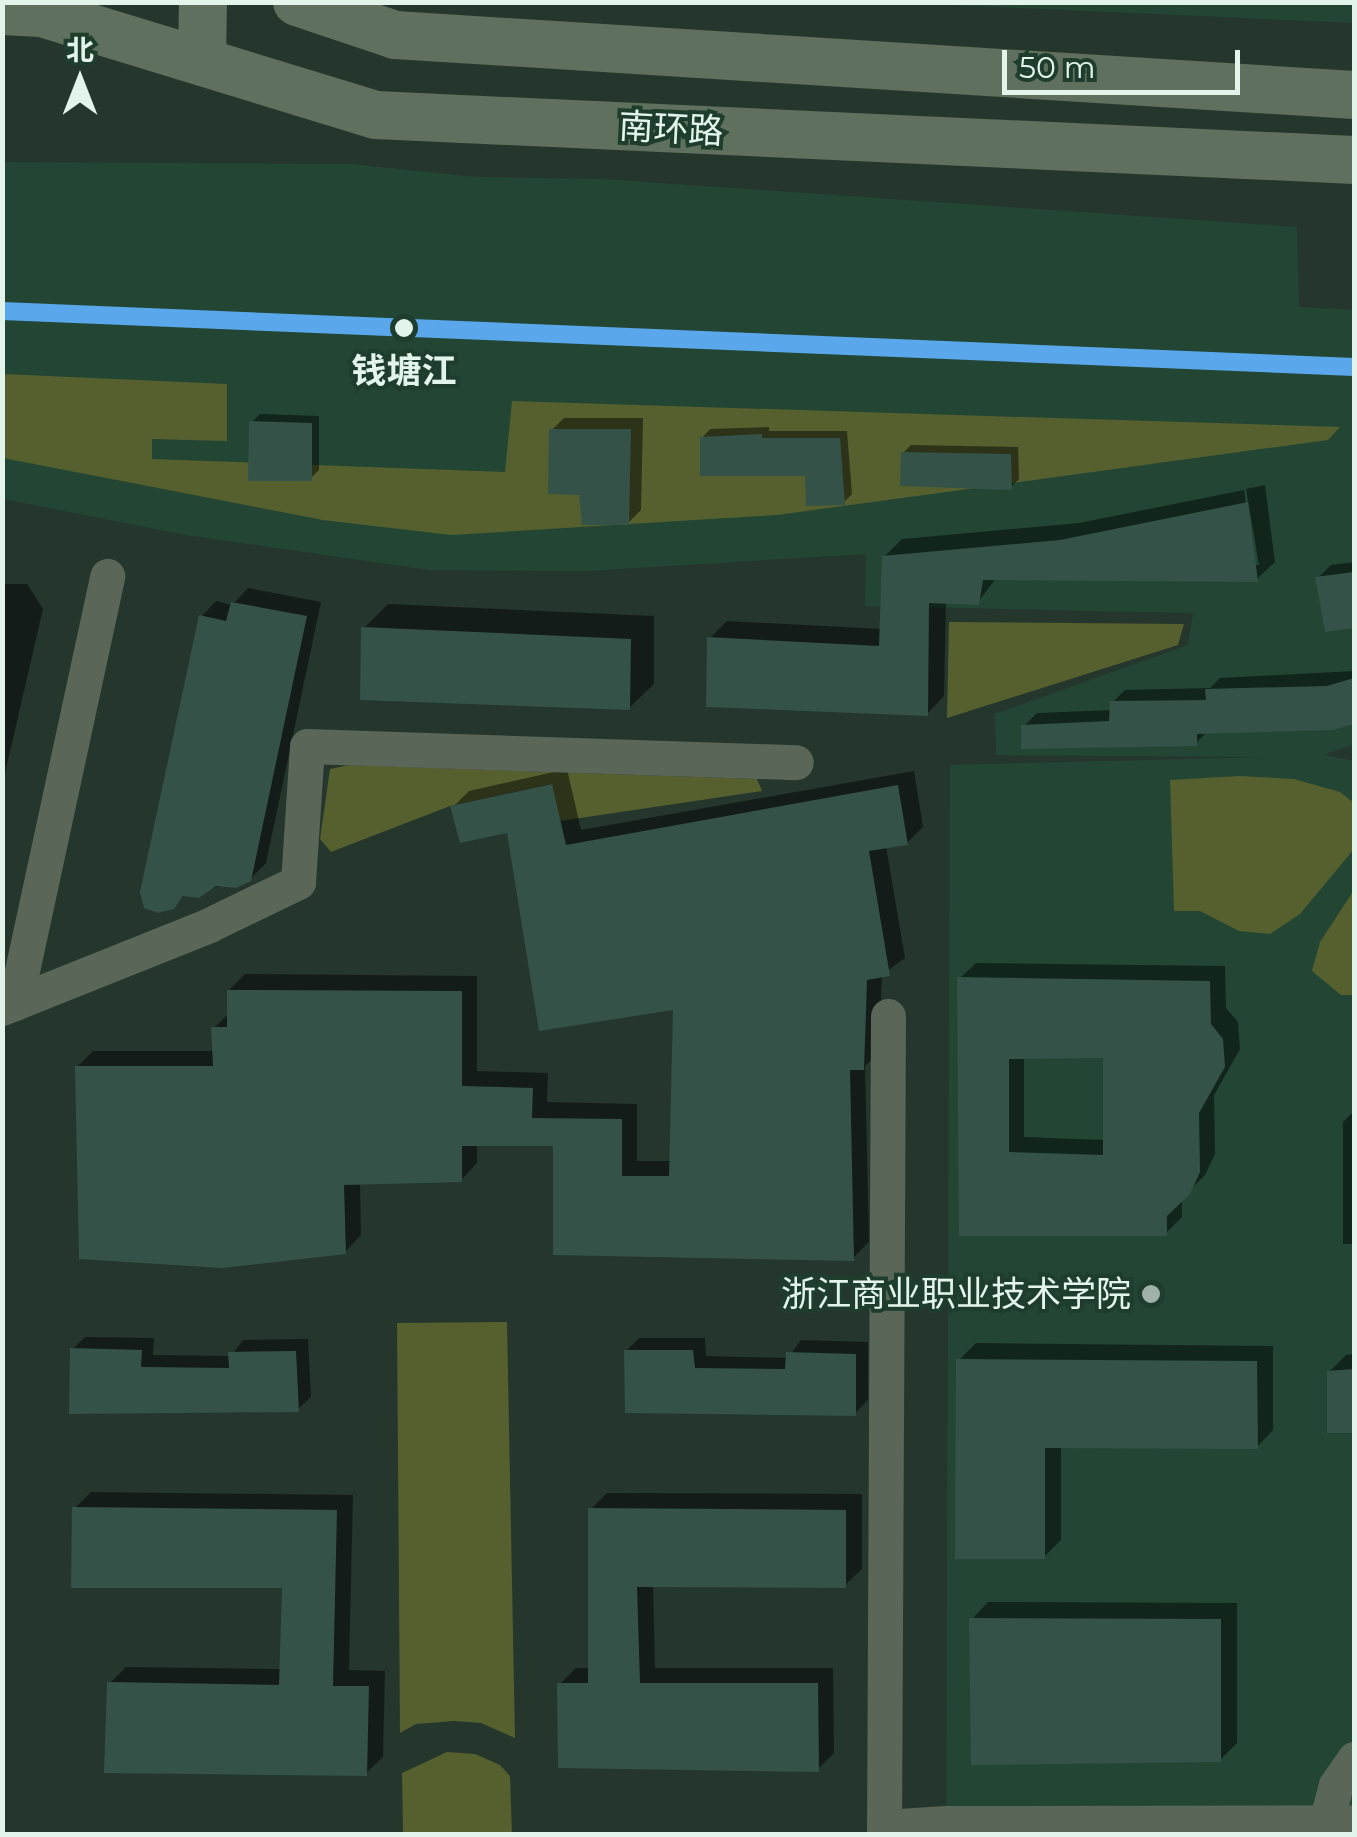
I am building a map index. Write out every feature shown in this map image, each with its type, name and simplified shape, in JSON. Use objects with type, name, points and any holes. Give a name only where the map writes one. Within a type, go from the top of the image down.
[{"type":"main road","points":[[202,59],[203,2]]},
{"type":"main road","points":[[297,2],[395,35],[1354,95]]},
{"type":"main road","name":"南环路","points":[[2,12],[42,13],[376,115],[1354,160]]},
{"type":"street","points":[[8,1006],[107,576]]},
{"type":"street","points":[[8,1006],[209,925],[298,882],[307,746],[796,762]]},
{"type":"street","points":[[888,1016],[884,1831],[946,1822],[1340,1822],[1336,1785],[1354,1758]]},
{"type":"shaded area","points":[[909,2],[1354,2],[1354,23],[909,3]]},
{"type":"shaded area","points":[[2,162],[350,164],[477,177],[603,179],[1297,227],[1299,307],[1354,310],[1354,744],[1323,755],[1354,761],[1354,1834],[946,1834],[950,765],[1266,757],[996,755],[995,714],[1188,645],[1193,613],[865,606],[866,554],[588,571],[428,570],[186,535],[3,499]]},
{"type":"shaded area","points":[[3,374],[227,384],[227,441],[152,439],[152,459],[505,472],[512,401],[1340,427],[1328,440],[777,515],[451,535],[323,520],[3,458]]},
{"type":"shaded area","points":[[949,622],[1184,624],[1178,645],[947,718]]},
{"type":"shaded area","points":[[349,765],[757,779],[762,791],[560,821],[551,784],[450,806],[331,852],[320,839],[330,769]]},
{"type":"shaded area","points":[[1239,776],[1294,779],[1340,792],[1354,803],[1354,849],[1300,914],[1270,934],[1239,931],[1200,911],[1174,911],[1170,780]]},
{"type":"shaded area","points":[[1354,890],[1354,995],[1341,995],[1312,971],[1320,942]]},
{"type":"shaded area","points":[[507,1322],[515,1738],[481,1723],[454,1721],[416,1724],[400,1733],[397,1323]]},
{"type":"shaded area","points":[[447,1752],[475,1754],[500,1765],[510,1776],[512,1834],[403,1834],[402,1773]]},
{"type":"building","points":[[249,421],[312,423],[312,481],[248,481]]},
{"type":"building","points":[[549,429],[631,429],[629,525],[582,525],[579,495],[548,494]]},
{"type":"building","points":[[762,434],[762,438],[840,438],[845,505],[806,506],[805,476],[700,476],[700,437]]},
{"type":"building","points":[[901,452],[1011,454],[1012,490],[900,486]]},
{"type":"building","points":[[1248,502],[1258,582],[983,580],[979,605],[929,603],[928,716],[706,707],[707,637],[879,646],[882,556],[1060,540]]},
{"type":"building","points":[[1354,572],[1354,628],[1325,632],[1315,577]]},
{"type":"building","points":[[231,602],[307,616],[251,881],[236,888],[216,886],[199,898],[183,896],[174,909],[158,913],[144,908],[140,892],[199,615],[226,621]]},
{"type":"building","points":[[361,627],[631,639],[630,710],[360,700]]},
{"type":"building","points":[[1354,678],[1354,724],[1333,730],[1197,734],[1197,746],[1021,749],[1021,725],[1109,721],[1110,701],[1206,700],[1205,689],[1327,686]]},
{"type":"building","points":[[552,784],[566,845],[898,785],[908,845],[869,851],[890,976],[867,980],[864,1070],[850,1070],[854,1261],[553,1255],[553,1146],[462,1146],[462,1182],[344,1185],[346,1254],[222,1268],[79,1259],[75,1066],[213,1066],[211,1027],[227,1027],[227,990],[462,991],[462,1086],[533,1088],[532,1118],[622,1119],[622,1176],[669,1176],[673,1010],[539,1031],[507,833],[460,843],[450,806]]},
{"type":"building","points":[[957,977],[1210,981],[1211,1024],[1223,1039],[1225,1067],[1199,1113],[1200,1172],[1190,1194],[1167,1216],[1167,1236],[959,1236]],"holes":[[[1103,1058],[1103,1155],[1009,1152],[1009,1059]]]},
{"type":"building","points":[[70,1348],[142,1350],[141,1367],[229,1368],[228,1352],[296,1351],[299,1412],[69,1414]]},
{"type":"building","points":[[624,1350],[693,1350],[695,1368],[785,1369],[786,1352],[856,1354],[856,1416],[625,1413]]},
{"type":"building","points":[[956,1359],[1257,1361],[1258,1449],[1045,1448],[1045,1559],[955,1559]]},
{"type":"building","points":[[1354,1369],[1354,1433],[1327,1433],[1327,1371]]},
{"type":"building","points":[[72,1507],[337,1510],[333,1686],[369,1686],[367,1776],[104,1773],[107,1682],[279,1685],[282,1588],[71,1588]]},
{"type":"building","points":[[588,1508],[846,1510],[846,1588],[637,1587],[640,1683],[818,1683],[819,1772],[558,1768],[557,1683],[588,1683]]},
{"type":"building","points":[[969,1618],[1221,1619],[1221,1762],[971,1765]]},
{"type":"transit line","points":[[2,311],[1354,367]]},
{"type":"place","name":"钱塘江","points":[[404,328]]},
{"type":"place","name":"浙江商业职业技术学院","points":[[1151,1294]]}]
